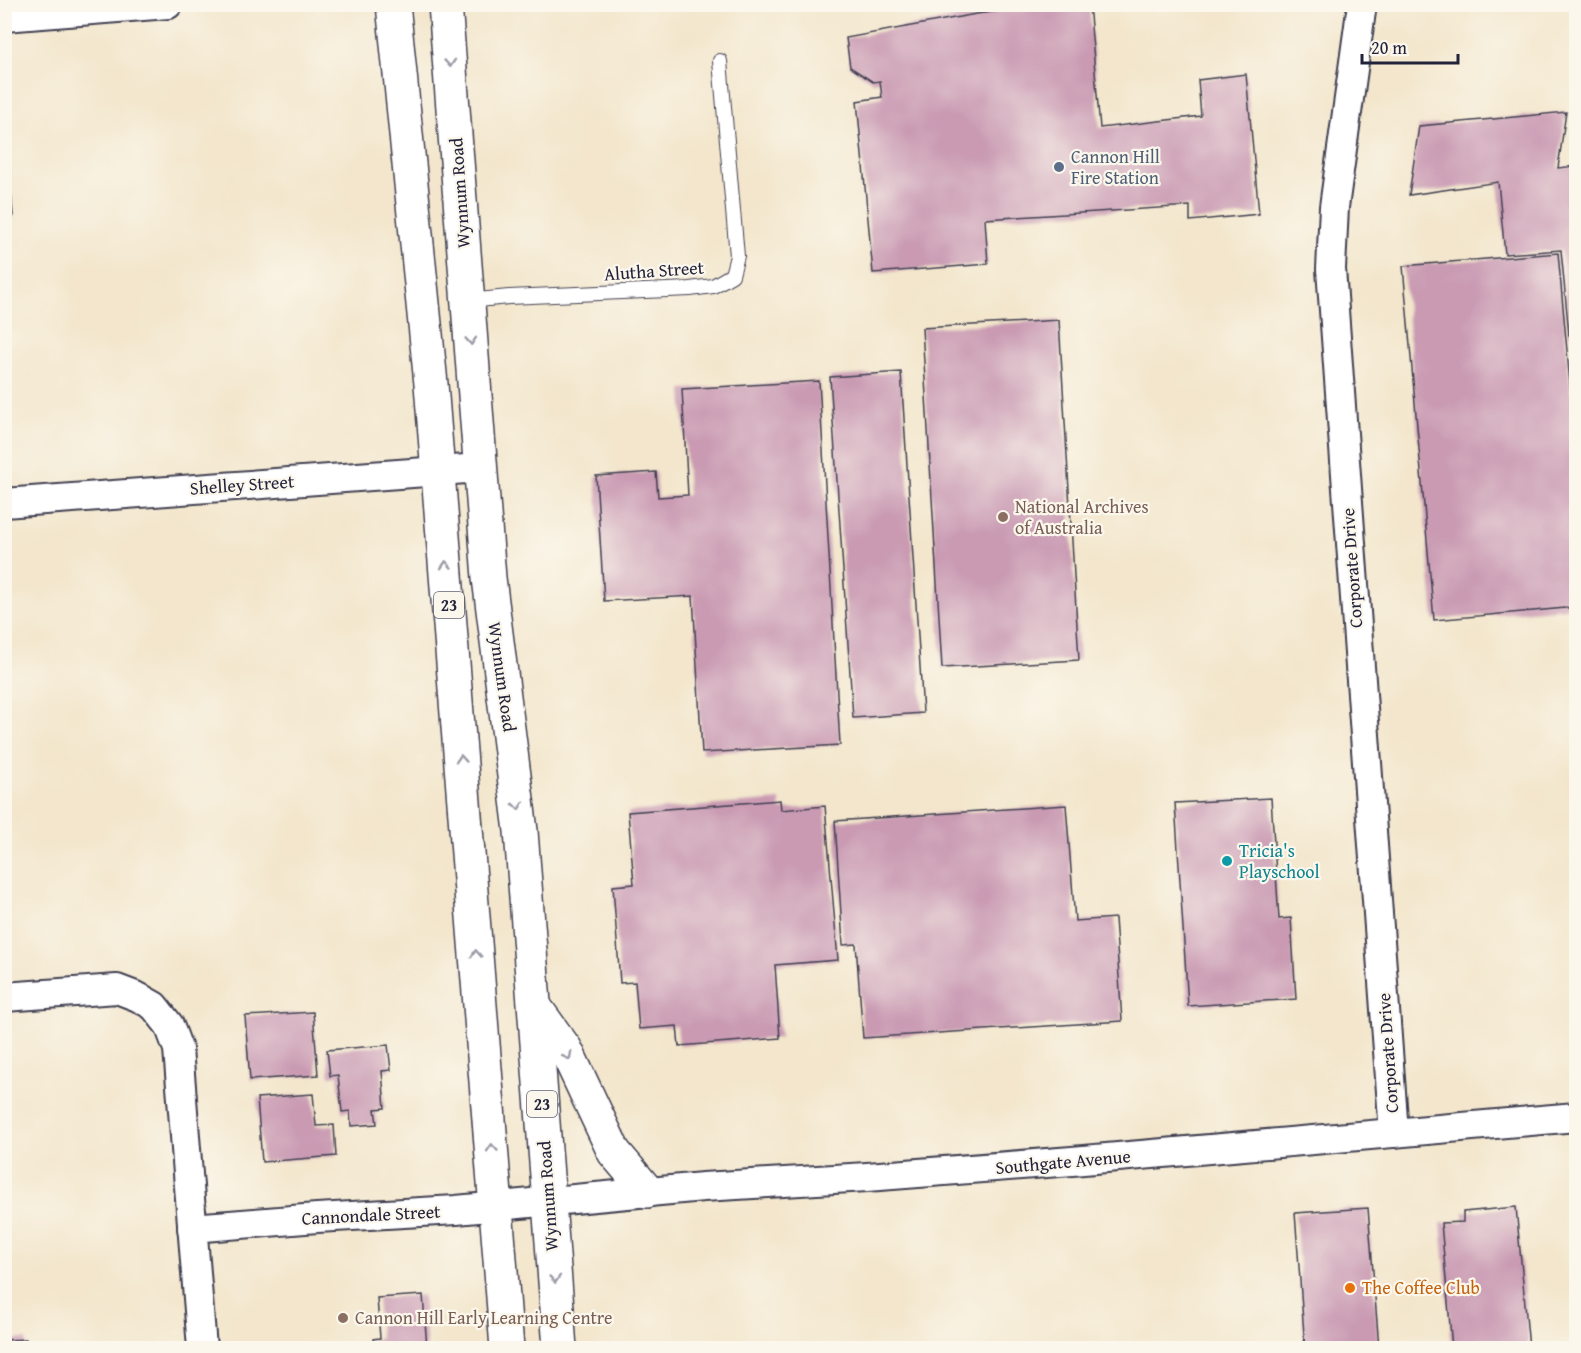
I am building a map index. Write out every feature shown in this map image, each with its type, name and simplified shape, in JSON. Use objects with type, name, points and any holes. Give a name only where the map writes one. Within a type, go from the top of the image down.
[{"type":"main road","name":"23","points":[[393,4],[438,470],[507,1348]]},
{"type":"main road","name":"Wynnum Road","points":[[445,4],[480,468],[496,645],[521,831],[560,1348]]},
{"type":"main road","points":[[535,1007],[566,1050],[614,1152],[648,1191]]},
{"type":"street","points":[[4,17],[168,4]]},
{"type":"street","name":"Corporate Drive","points":[[1362,4],[1334,207],[1330,269],[1394,1133]]},
{"type":"street","name":"Shelley Street","points":[[4,503],[480,468]]},
{"type":"street","points":[[4,997],[117,989],[154,1006],[169,1025],[178,1049],[202,1348]]},
{"type":"street","name":"Southgate Avenue","points":[[549,1200],[1049,1163],[1576,1117]]},
{"type":"street","name":"Cannondale Street","points":[[192,1228],[496,1206],[549,1200]]},
{"type":"lane","name":"Alutha Street","points":[[468,301],[690,289],[713,286],[732,275],[737,256],[720,61]]},
{"type":"building","name":"Cannon Hill Fire Station","points":[[1061,4],[1089,4],[1100,128],[1201,116],[1198,80],[1246,74],[1259,214],[1190,221],[1190,206],[985,219],[988,264],[873,273],[857,101],[882,97],[880,81],[873,82],[850,67],[846,38],[976,14]]},
{"type":"building","points":[[1566,112],[1558,168],[1576,166],[1576,334],[1569,335],[1561,250],[1505,254],[1498,182],[1409,195],[1419,126]]},
{"type":"building","points":[[4,123],[6,123],[13,217],[4,218]]},
{"type":"building","points":[[1558,253],[1571,394],[1576,393],[1576,607],[1434,620],[1403,266]]},
{"type":"building","points":[[1059,320],[1079,660],[942,668],[922,328]]},
{"type":"building","points":[[901,372],[923,713],[853,718],[830,377]]},
{"type":"building","points":[[819,381],[840,745],[702,753],[693,596],[604,601],[596,476],[656,472],[658,497],[688,495],[682,389]]},
{"type":"building","name":"Tricia's Playschool","points":[[1271,798],[1279,919],[1291,918],[1296,999],[1188,1006],[1175,803]]},
{"type":"building","points":[[780,800],[781,810],[825,806],[838,960],[775,965],[780,1038],[679,1046],[677,1026],[639,1029],[635,982],[620,983],[613,886],[634,884],[628,812]]},
{"type":"building","points":[[1066,805],[1075,921],[1115,918],[1122,1021],[863,1038],[856,944],[843,945],[835,821]]},
{"type":"building","points":[[313,1012],[318,1075],[250,1080],[245,1016]]},
{"type":"building","points":[[388,1045],[391,1070],[382,1071],[385,1108],[375,1109],[377,1124],[351,1126],[350,1111],[342,1112],[338,1075],[330,1076],[327,1050]]},
{"type":"building","points":[[313,1094],[316,1126],[334,1125],[336,1156],[262,1162],[257,1098]]},
{"type":"building","points":[[1516,1207],[1529,1348],[1452,1348],[1441,1223],[1463,1222],[1463,1212]]},
{"type":"building","points":[[1368,1208],[1379,1348],[1305,1348],[1295,1213]]},
{"type":"building","points":[[423,1295],[427,1348],[374,1348],[373,1339],[380,1338],[377,1298]]},
{"type":"building","points":[[26,1339],[27,1348],[4,1348],[4,1340]]},
{"type":"place","name":"Cannon Hill Fire Station","points":[[1059,167]]},
{"type":"place","name":"National Archives of Australia","points":[[1003,517]]},
{"type":"place","name":"Tricia's Playschool","points":[[1227,861]]},
{"type":"place","name":"The Coffee Club","points":[[1350,1288]]},
{"type":"place","name":"Cannon Hill Early Learning Centre","points":[[343,1318]]}]
